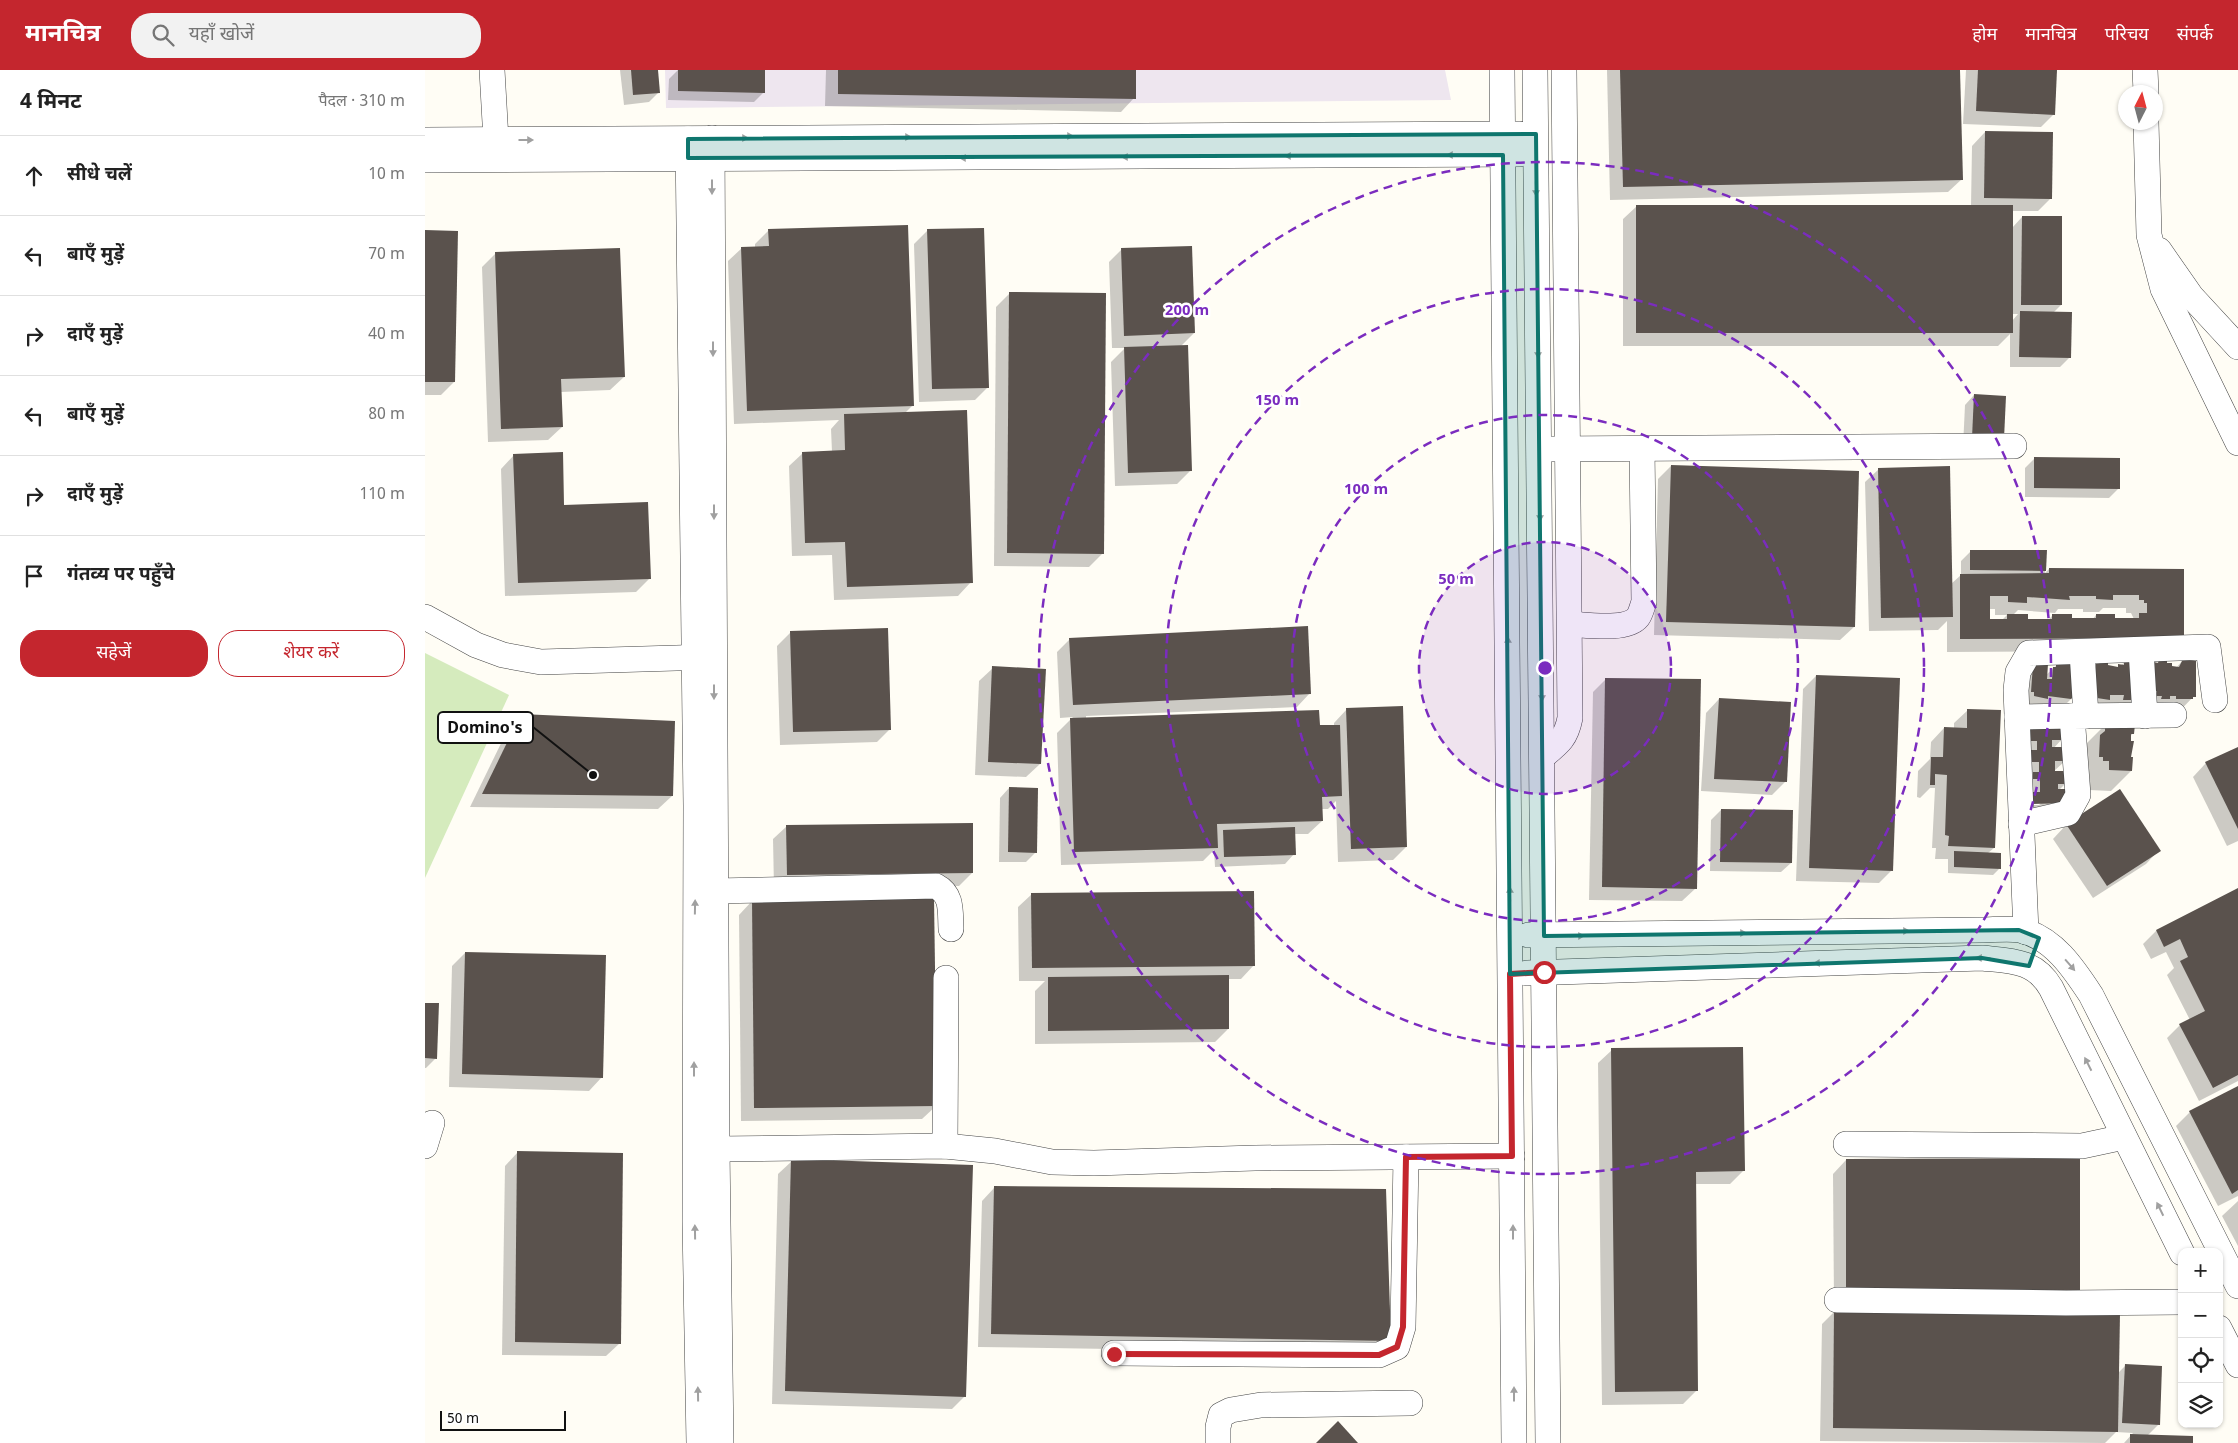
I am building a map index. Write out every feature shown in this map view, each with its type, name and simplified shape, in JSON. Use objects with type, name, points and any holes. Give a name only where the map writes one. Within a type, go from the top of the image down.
[{"type":"street","points":[[492,70],[496,140]]},
{"type":"street","points":[[1502,70],[1514,1443]]},
{"type":"street","points":[[1535,70],[1548,1443]]},
{"type":"street","points":[[1542,757],[1559,744],[1567,733],[1570,718],[1564,70]]},
{"type":"street","points":[[2145,70],[2146,85]]},
{"type":"street","points":[[2146,130],[2149,235],[2163,289],[2238,443]]},
{"type":"street","points":[[425,140],[496,140],[700,149]]},
{"type":"street","points":[[425,160],[700,149],[1536,143]]},
{"type":"street","points":[[699,1443],[695,1101],[705,657],[700,149]]},
{"type":"street","points":[[2149,235],[2191,296],[2238,347]]},
{"type":"street","points":[[1539,449],[2014,446]]},
{"type":"street","points":[[1570,624],[1615,626],[1632,622],[1639,616],[1644,602],[1642,449]]},
{"type":"street","points":[[425,617],[475,645],[503,656],[541,662],[705,657]]},
{"type":"street","points":[[2029,966],[2032,935],[2021,824],[2016,690],[2018,672],[2029,653],[2208,647],[2215,700]]},
{"type":"street","points":[[2141,650],[2145,716]]},
{"type":"street","points":[[2021,824],[2068,813],[2078,795],[2082,652]]},
{"type":"street","points":[[705,657],[715,890],[721,1443]]},
{"type":"street","points":[[2017,717],[2174,715]]},
{"type":"street","points":[[715,890],[936,886],[945,890],[949,897],[951,929]]},
{"type":"street","points":[[1511,934],[1544,936],[2019,930],[2032,935],[2056,950],[2072,966],[2091,995],[2238,1286]]},
{"type":"street","points":[[1510,974],[1982,958],[2013,961],[2029,966],[2044,976],[2051,988],[2180,1248]]},
{"type":"street","points":[[945,1146],[946,978]]},
{"type":"street","points":[[1846,1144],[2082,1146],[2124,1137]]},
{"type":"street","points":[[717,1149],[945,1146],[995,1151],[1052,1162],[1512,1156]]},
{"type":"street","points":[[1114,1354],[1379,1355],[1397,1347],[1403,1327],[1406,1157]]},
{"type":"street","points":[[1837,1300],[2066,1303],[2178,1302]]},
{"type":"street","points":[[2223,1336],[2238,1365]]},
{"type":"street","points":[[1217,1443],[1221,1415],[1231,1410],[1261,1405],[1410,1403]]},
{"type":"highlighted area","points":[[1536,134],[1544,936],[2019,930],[2039,938],[2029,966],[1982,958],[1510,974],[1503,155],[712,159],[688,158],[688,139]]},
{"type":"shaded area","points":[[665,70],[1445,70],[1451,100],[666,108]]},
{"type":"green space","points":[[425,653],[509,695],[425,878]]},
{"type":"building","points":[[631,70],[658,70],[660,93],[633,95]]},
{"type":"building","points":[[678,70],[765,70],[765,93],[678,91]]},
{"type":"building","points":[[838,70],[1136,70],[1136,99],[838,94]]},
{"type":"building","points":[[1620,70],[1960,70],[1963,180],[1623,187]]},
{"type":"building","points":[[1978,70],[2057,70],[2055,115],[1976,111]]},
{"type":"building","points":[[1985,131],[2053,132],[2052,199],[1984,198]]},
{"type":"building","points":[[1636,205],[2013,205],[2013,333],[1636,333]]},
{"type":"building","points":[[2022,216],[2062,216],[2062,305],[2021,305]]},
{"type":"building","points":[[908,225],[914,406],[747,411],[741,247],[769,246],[768,229]]},
{"type":"building","points":[[984,228],[989,388],[932,389],[927,229]]},
{"type":"building","points":[[425,230],[458,231],[455,382],[425,382]]},
{"type":"building","points":[[1192,246],[1195,333],[1124,336],[1121,248]]},
{"type":"building","points":[[620,248],[625,377],[561,379],[563,427],[501,429],[495,252]]},
{"type":"building","points":[[1009,292],[1106,293],[1104,554],[1007,553]]},
{"type":"building","points":[[2020,311],[2072,312],[2071,358],[2019,357]]},
{"type":"building","points":[[1188,345],[1192,471],[1128,473],[1124,347]]},
{"type":"building","points":[[1974,394],[2006,396],[2004,439],[1972,438]]},
{"type":"building","points":[[967,410],[973,583],[847,587],[845,542],[805,543],[802,452],[845,450],[844,414]]},
{"type":"building","points":[[563,452],[564,505],[648,502],[651,579],[518,583],[513,454]]},
{"type":"building","points":[[2034,457],[2120,458],[2120,489],[2034,488]]},
{"type":"building","points":[[1671,465],[1859,471],[1855,627],[1666,622]]},
{"type":"building","points":[[1950,466],[1953,617],[1881,618],[1878,468]]},
{"type":"building","points":[[1970,550],[2047,550],[2046,571],[1970,570]]},
{"type":"building","points":[[2049,568],[2184,569],[2184,638],[1960,639],[1960,574],[2049,573]],"holes":[[[2113,595],[2139,595],[2139,600],[2144,600],[2144,603],[2147,603],[2147,613],[2139,613],[2139,618],[2115,618],[2115,614],[2096,614],[2096,618],[2072,618],[2072,614],[2052,614],[2052,619],[2028,619],[2028,614],[2007,614],[2007,619],[1990,619],[1990,596],[2008,596],[2008,602],[2027,603],[2027,597],[2070,600],[2069,596],[2096,596],[2096,599],[2113,600]]]},
{"type":"building","points":[[1308,626],[1311,694],[1073,705],[1069,638]]},
{"type":"building","points":[[888,628],[891,730],[793,732],[790,631]]},
{"type":"building","points":[[2183,659],[2196,661],[2196,697],[2193,697],[2193,699],[2176,699],[2176,696],[2170,696],[2170,699],[2161,699],[2162,696],[2156,696],[2157,691],[2151,691],[2154,662],[2158,663],[2159,660],[2167,660],[2167,663],[2172,663],[2172,666],[2179,667]]},
{"type":"building","points":[[2108,661],[2108,665],[2118,667],[2118,664],[2124,665],[2124,661],[2132,662],[2134,700],[2123,700],[2124,695],[2110,695],[2110,700],[2097,698],[2094,669],[2096,664]]},
{"type":"building","points":[[2074,663],[2073,697],[2071,699],[2048,696],[2048,699],[2034,696],[2034,692],[2031,692],[2033,664],[2048,664],[2047,679],[2052,679],[2053,667],[2056,667],[2056,664]]},
{"type":"building","points":[[992,666],[1046,669],[1041,764],[988,762]]},
{"type":"building","points":[[1816,675],[1900,678],[1893,871],[1809,868]]},
{"type":"building","points":[[1605,678],[1701,679],[1697,889],[1602,887]]},
{"type":"building","points":[[1719,698],[1791,702],[1787,782],[1714,779]]},
{"type":"building","points":[[1403,706],[1407,847],[1351,849],[1346,708]]},
{"type":"building","points":[[1967,709],[2001,710],[1995,848],[1948,846],[1949,836],[1945,835],[1947,775],[1935,774],[1935,785],[1930,785],[1931,757],[1943,757],[1944,727],[1967,728]]},
{"type":"building","points":[[1319,710],[1320,725],[1340,725],[1342,796],[1322,797],[1323,821],[1217,824],[1218,848],[1074,852],[1070,718]]},
{"type":"building","points":[[521,714],[675,721],[673,796],[482,794]]},
{"type":"building","points":[[2105,722],[2135,724],[2134,734],[2131,734],[2131,741],[2134,741],[2131,757],[2133,757],[2132,771],[2109,770],[2109,761],[2103,761],[2103,757],[2099,757],[2100,735],[2105,731]]},
{"type":"building","points":[[2026,728],[2064,728],[2064,740],[2052,740],[2052,747],[2066,747],[2066,761],[2055,761],[2055,771],[2067,771],[2067,784],[2058,784],[2058,789],[2067,789],[2067,803],[2031,804],[2031,792],[2040,792],[2040,779],[2033,779],[2033,772],[2039,772],[2039,762],[2026,762],[2026,750],[2037,750],[2037,741],[2026,741]]},
{"type":"building","points":[[2238,747],[2238,829],[2205,762]]},
{"type":"building","points":[[1009,787],[1038,788],[1037,853],[1008,852]]},
{"type":"building","points":[[2120,789],[2161,851],[2107,886],[2066,824]]},
{"type":"building","points":[[1721,809],[1793,810],[1792,863],[1720,862]]},
{"type":"building","points":[[973,823],[973,873],[787,875],[786,825]]},
{"type":"building","points":[[1295,827],[1296,855],[1224,857],[1223,830]]},
{"type":"building","points":[[1954,851],[2001,853],[2001,869],[1954,867]]},
{"type":"building","points":[[2238,888],[2238,1075],[2213,1088],[2179,1024],[2205,1011],[2180,961],[2188,957],[2180,939],[2164,947],[2156,930]]},
{"type":"building","points":[[1254,891],[1255,966],[1032,968],[1031,893]]},
{"type":"building","points":[[934,898],[937,1106],[754,1108],[752,900]]},
{"type":"building","points":[[465,952],[606,955],[603,1078],[462,1074]]},
{"type":"building","points":[[1229,975],[1229,1029],[1048,1031],[1048,977]]},
{"type":"building","points":[[425,1003],[439,1003],[437,1059],[425,1058]]},
{"type":"building","points":[[1743,1047],[1745,1171],[1696,1172],[1698,1391],[1615,1392],[1611,1048]]},
{"type":"building","points":[[2238,1086],[2238,1190],[2232,1194],[2189,1111]]},
{"type":"building","points":[[517,1151],[623,1153],[621,1344],[515,1342]]},
{"type":"building","points":[[2080,1158],[2080,1292],[1846,1293],[1846,1159]]},
{"type":"building","points":[[791,1159],[973,1165],[966,1397],[785,1391]]},
{"type":"building","points":[[994,1186],[1386,1189],[1391,1341],[991,1334]]},
{"type":"building","points":[[1834,1310],[2120,1313],[2118,1432],[1833,1428]]},
{"type":"building","points":[[2125,1364],[2162,1366],[2160,1425],[2122,1423]]},
{"type":"building","points":[[1338,1421],[1358,1443],[1316,1443]]},
{"type":"building","points":[[2130,1434],[2193,1436],[2193,1443],[2130,1443]]},
{"type":"place","name":"Domino's","points":[[593,775]]},
{"type":"route","points":[[1114,1354],[1379,1355],[1397,1347],[1403,1327],[1406,1157],[1512,1156],[1510,974],[1544,972]]}]
